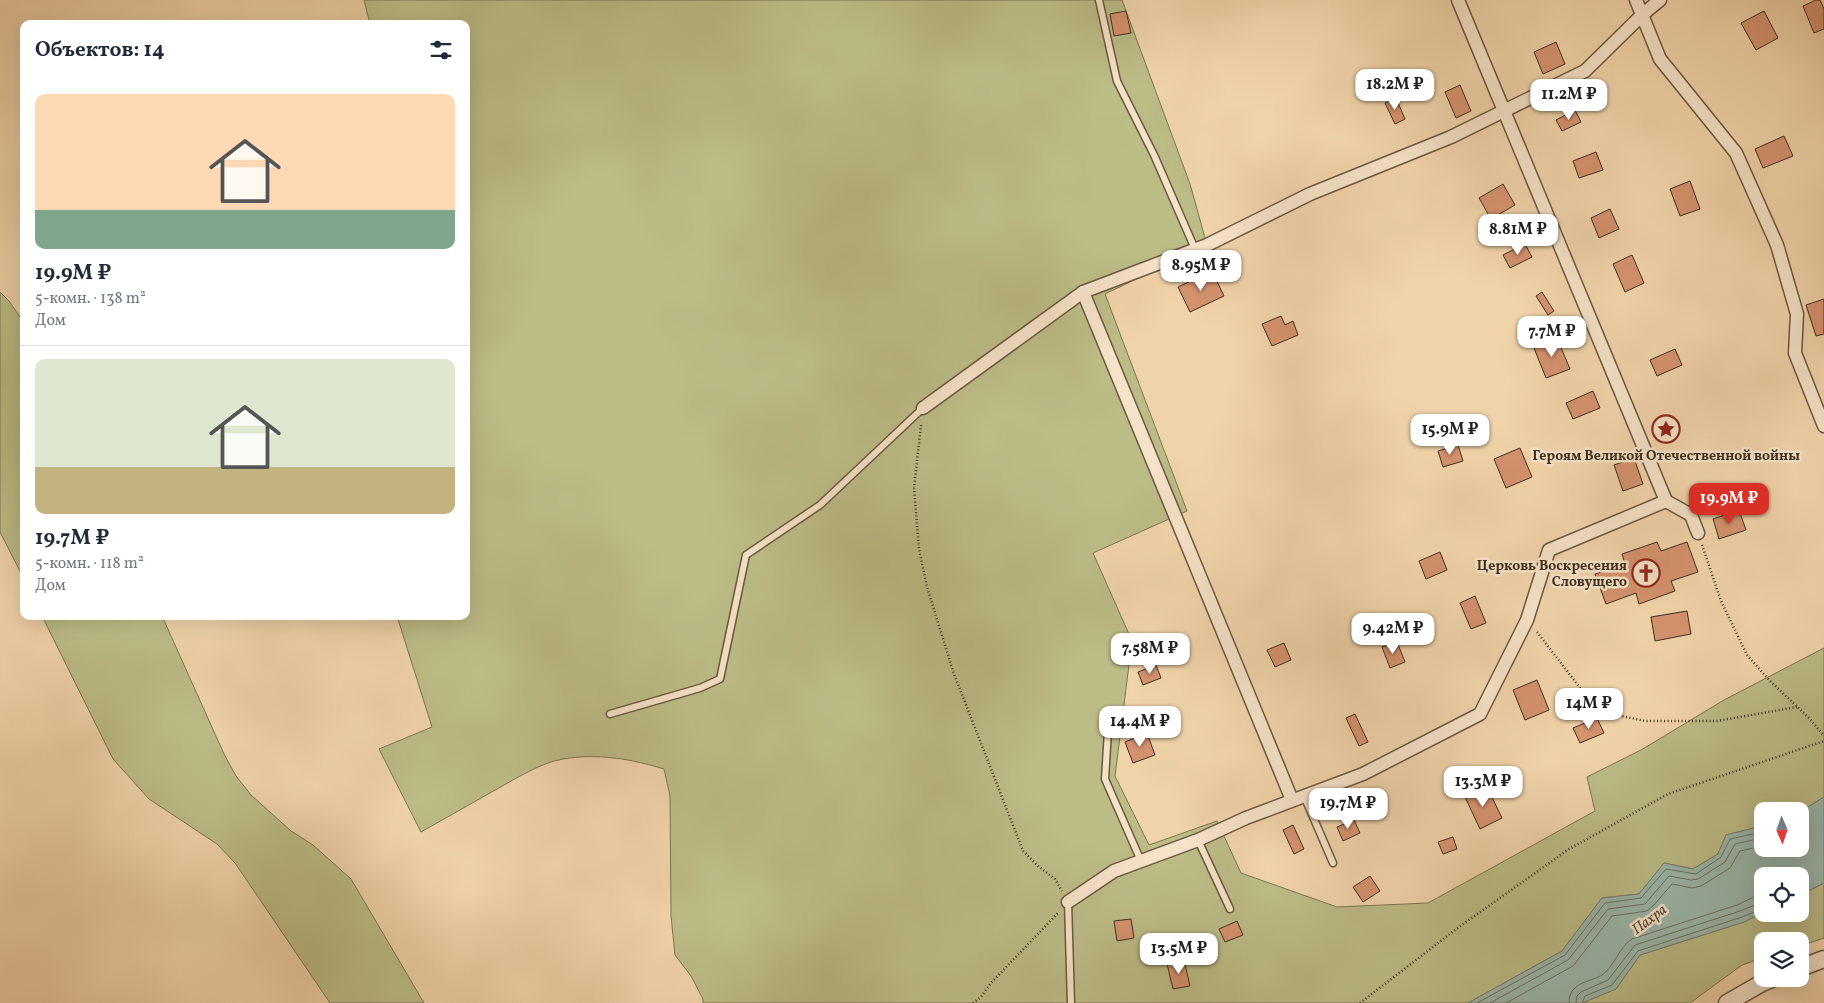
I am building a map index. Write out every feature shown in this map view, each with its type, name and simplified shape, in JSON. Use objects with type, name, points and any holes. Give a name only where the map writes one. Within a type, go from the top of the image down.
[{"type":"street","points":[[1458,0],[1666,501],[1691,515],[1698,533]]},
{"type":"street","points":[[1636,0],[1660,59],[1736,153],[1773,237],[1797,314],[1795,353],[1824,426]]},
{"type":"street","points":[[923,408],[1083,292],[1195,249],[1310,194],[1451,137],[1585,71],[1660,0]]},
{"type":"street","points":[[1083,292],[1292,800]]},
{"type":"street","points":[[1068,902],[1114,871],[1198,840],[1246,818],[1362,774],[1480,714],[1527,620],[1549,550],[1666,501]]},
{"type":"street","points":[[1809,965],[1824,959]]},
{"type":"street","points":[[1727,1003],[1755,987]]},
{"type":"lane","points":[[1099,0],[1117,80],[1154,155],[1195,249]]},
{"type":"lane","points":[[610,714],[700,688],[720,679],[746,555],[820,505],[923,408]]},
{"type":"lane","points":[[1109,715],[1105,779],[1140,861]]},
{"type":"lane","points":[[1304,796],[1333,864]]},
{"type":"lane","points":[[1198,840],[1230,909]]},
{"type":"lane","points":[[1068,902],[1071,1003]]},
{"type":"path","points":[[923,408],[914,488],[919,549],[927,587],[954,674],[1023,851],[1038,866],[1056,878],[1068,902],[973,1003]]},
{"type":"path","points":[[1698,533],[1721,601],[1747,655],[1824,736]]},
{"type":"path","points":[[1527,620],[1584,693],[1616,715],[1646,721],[1717,721],[1797,707]]},
{"type":"path","points":[[1360,1003],[1459,926],[1569,849],[1668,794],[1824,741]]},
{"type":"green space","points":[[364,0],[1122,0],[1190,184],[1207,245],[1105,294],[1187,511],[1093,553],[1132,641],[1115,776],[1149,845],[1217,821],[1241,873],[1337,907],[1428,903],[1595,811],[1587,777],[1641,750],[1724,700],[1824,648],[1824,797],[1809,806],[1809,802],[1754,802],[1754,828],[1726,835],[1718,854],[1693,869],[1664,863],[1639,894],[1602,898],[1562,951],[1468,1003],[703,1003],[703,999],[691,976],[675,955],[671,916],[670,796],[664,769],[640,762],[601,757],[576,757],[554,761],[537,767],[421,832],[379,749],[432,727],[398,620],[470,620],[470,20],[369,20]]},
{"type":"green space","points":[[0,292],[20,317],[20,571],[0,532]]},
{"type":"green space","points":[[44,620],[164,620],[224,754],[236,776],[251,795],[291,831],[313,845],[351,879],[424,1003],[330,1003],[235,863],[217,844],[149,799],[113,759]]},
{"type":"green space","points":[[1824,883],[1824,938],[1809,943],[1809,932],[1754,932],[1754,961],[1742,965],[1690,1003],[1582,1003],[1616,989],[1640,955],[1744,922],[1754,917],[1754,922],[1809,922],[1809,890]]},
{"type":"water","name":"Пахра","points":[[1824,797],[1824,883],[1809,890],[1809,867],[1754,867],[1754,917],[1744,922],[1640,955],[1616,989],[1582,1003],[1468,1003],[1562,951],[1602,898],[1639,894],[1664,863],[1693,869],[1718,854],[1726,835],[1754,828],[1754,858],[1809,858],[1809,806]]},
{"type":"building","points":[[1820,0],[1824,9],[1824,29],[1814,33],[1803,6]]},
{"type":"building","points":[[1126,11],[1131,33],[1114,36],[1110,14]]},
{"type":"building","points":[[1764,11],[1778,38],[1756,50],[1741,23]]},
{"type":"building","points":[[1556,42],[1565,64],[1543,74],[1534,52]]},
{"type":"building","points":[[1460,85],[1471,111],[1456,118],[1445,92]]},
{"type":"building","points":[[1396,98],[1405,119],[1395,124],[1385,103]]},
{"type":"building","points":[[1575,110],[1581,122],[1562,131],[1556,120]]},
{"type":"building","points":[[1784,136],[1793,156],[1763,168],[1755,149]]},
{"type":"building","points":[[1596,152],[1603,170],[1579,178],[1573,161]]},
{"type":"building","points":[[1690,181],[1700,209],[1680,216],[1670,189]]},
{"type":"building","points":[[1503,184],[1515,205],[1491,219],[1479,198]]},
{"type":"building","points":[[1610,209],[1619,229],[1599,238],[1591,218]]},
{"type":"building","points":[[1525,244],[1532,257],[1510,268],[1503,255]]},
{"type":"building","points":[[1632,255],[1644,283],[1625,292],[1613,264]]},
{"type":"building","points":[[1212,271],[1224,296],[1190,312],[1178,287]]},
{"type":"building","points":[[1542,292],[1554,311],[1548,315],[1536,296]]},
{"type":"building","points":[[1824,299],[1824,334],[1816,336],[1806,305]]},
{"type":"building","points":[[1281,316],[1285,325],[1293,321],[1298,335],[1272,346],[1262,324]]},
{"type":"building","points":[[1557,338],[1570,369],[1546,378],[1534,348]]},
{"type":"building","points":[[1675,349],[1682,365],[1657,376],[1650,360]]},
{"type":"building","points":[[1593,391],[1600,408],[1573,419],[1566,403]]},
{"type":"building","points":[[1458,445],[1463,461],[1443,467],[1438,451]]},
{"type":"building","points":[[1520,448],[1532,477],[1506,488],[1494,459]]},
{"type":"building","points":[[1634,458],[1643,484],[1623,491],[1614,465]]},
{"type":"building","points":[[1739,510],[1746,530],[1719,539],[1713,519]]},
{"type":"building","name":"Церковь Воскресения Словущего","points":[[1657,542],[1661,551],[1687,542],[1698,572],[1671,581],[1675,591],[1639,604],[1636,593],[1606,604],[1595,574],[1625,564],[1622,554]]},
{"type":"building","points":[[1440,552],[1447,570],[1426,579],[1419,561]]},
{"type":"building","points":[[1475,596],[1486,623],[1471,629],[1460,603]]},
{"type":"building","points":[[1687,611],[1691,634],[1655,641],[1651,617]]},
{"type":"building","points":[[1397,642],[1405,662],[1390,668],[1382,647]]},
{"type":"building","points":[[1284,643],[1291,660],[1275,667],[1267,650]]},
{"type":"building","points":[[1156,665],[1161,678],[1143,685],[1138,672]]},
{"type":"building","points":[[1537,680],[1549,710],[1525,720],[1513,690]]},
{"type":"building","points":[[1355,714],[1368,742],[1359,746],[1346,718]]},
{"type":"building","points":[[1597,718],[1604,733],[1580,743],[1573,728]]},
{"type":"building","points":[[1147,733],[1155,755],[1133,763],[1125,742]]},
{"type":"building","points":[[1487,787],[1502,818],[1480,829],[1465,797]]},
{"type":"building","points":[[1354,820],[1360,833],[1343,841],[1337,827]]},
{"type":"building","points":[[1293,825],[1304,849],[1294,854],[1283,830]]},
{"type":"building","points":[[1453,837],[1457,849],[1443,854],[1438,842]]},
{"type":"building","points":[[1370,876],[1380,891],[1363,902],[1353,887]]},
{"type":"building","points":[[1131,919],[1134,938],[1117,941],[1114,921]]},
{"type":"building","points":[[1237,921],[1243,935],[1225,942],[1219,929]]},
{"type":"building","points":[[1184,960],[1190,986],[1173,989],[1167,964]]},
{"type":"place","name":"Героям Великой Отечественной войны","points":[[1666,429]]},
{"type":"place","name":"Церковь Воскресения Словущего","points":[[1646,573]]}]
